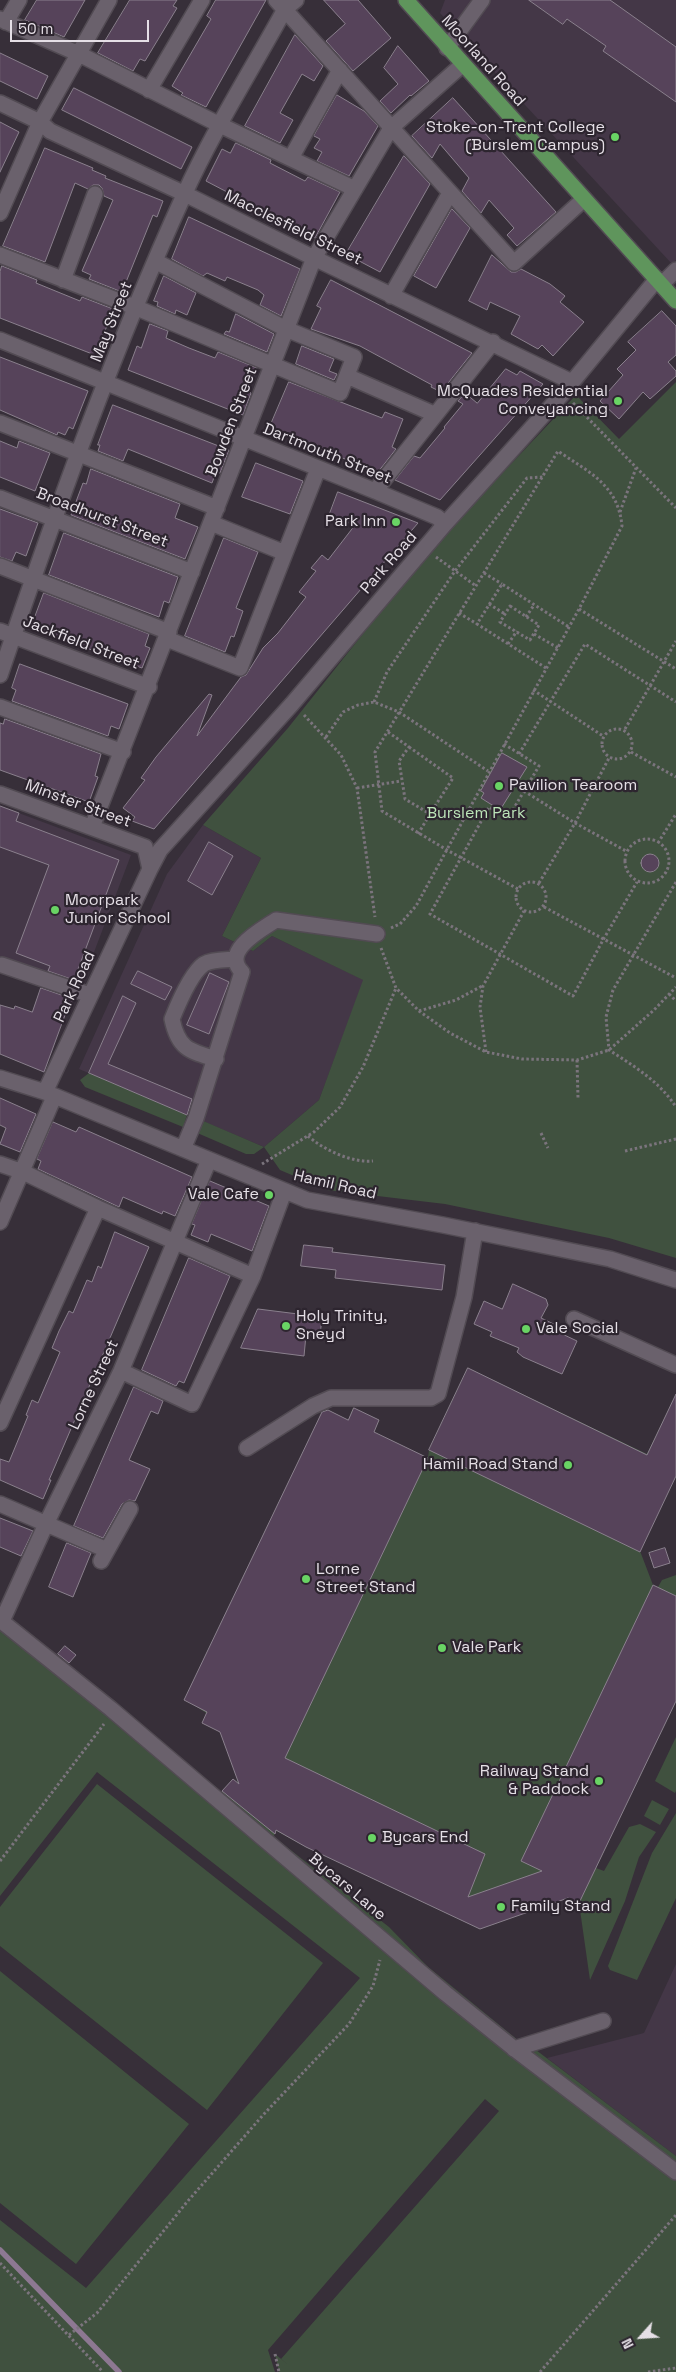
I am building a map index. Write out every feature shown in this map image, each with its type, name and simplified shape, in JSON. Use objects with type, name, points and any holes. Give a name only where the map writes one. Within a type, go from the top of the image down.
[{"type":"main road","name":"Moorland Road","points":[[406,0],[462,65],[676,301]]},
{"type":"street","points":[[18,0],[3,20],[79,54],[220,125],[355,189]]},
{"type":"street","points":[[0,214],[4,193],[40,122],[109,0]]},
{"type":"street","points":[[149,90],[202,0]]},
{"type":"street","points":[[447,48],[482,0]]},
{"type":"street","points":[[286,3],[340,70],[514,263],[584,199]]},
{"type":"street","name":"May Street","points":[[0,675],[7,633],[32,578],[77,454],[155,261],[185,194],[220,125],[286,3]]},
{"type":"street","name":"Bowden Street","points":[[92,828],[314,258],[391,128],[462,65]]},
{"type":"street","points":[[291,158],[340,70]]},
{"type":"street","name":"Macclesfield Street","points":[[0,103],[40,122],[50,131],[185,194],[391,296],[493,342],[568,387]]},
{"type":"street","points":[[391,296],[450,193]]},
{"type":"street","points":[[63,280],[95,194]]},
{"type":"street","points":[[0,255],[137,308],[340,393],[354,357],[286,329],[155,261]]},
{"type":"street","name":"Park Road","points":[[0,1222],[22,1172],[50,1094],[90,995],[160,850],[292,704],[445,524],[659,282],[676,270]]},
{"type":"street","name":"Dartmouth Street","points":[[0,340],[375,491],[436,517],[445,524]]},
{"type":"street","points":[[375,491],[434,414],[493,342]]},
{"type":"street","points":[[347,376],[434,414]]},
{"type":"street","points":[[0,423],[217,508]]},
{"type":"street","points":[[0,566],[168,635],[240,668],[318,469]]},
{"type":"street","name":"Broadhurst Street","points":[[0,498],[192,572]]},
{"type":"street","points":[[211,523],[285,553]]},
{"type":"street","name":"Jackfield Street","points":[[7,633],[148,687]]},
{"type":"street","points":[[0,707],[123,752]]},
{"type":"street","name":"Minster Street","points":[[0,794],[145,847],[150,869]]},
{"type":"street","points":[[183,1149],[196,1118],[216,1059],[242,972],[237,967],[236,959],[241,945],[276,920],[377,934]]},
{"type":"street","points":[[216,1059],[193,1052],[182,1046],[175,1033],[172,1019],[194,975],[204,964],[218,960],[236,959]]},
{"type":"street","points":[[2,965],[90,995]]},
{"type":"street","name":"Hamil Road","points":[[0,1078],[50,1094],[284,1192],[331,1206],[610,1259],[676,1280]]},
{"type":"street","name":"Lorne Street","points":[[1,1620],[121,1372],[209,1160]]},
{"type":"street","points":[[0,1164],[22,1172],[98,1208],[253,1276]]},
{"type":"street","points":[[121,1372],[192,1404],[253,1276],[284,1192]]},
{"type":"street","points":[[0,1423],[98,1208]]},
{"type":"street","points":[[247,1448],[313,1406],[331,1398],[431,1398],[438,1394],[464,1297],[475,1232]]},
{"type":"street","points":[[574,1319],[676,1365]]},
{"type":"street","points":[[0,1504],[46,1524],[104,1555],[130,1509]]},
{"type":"street","name":"Bycars Lane","points":[[1,1620],[111,1709],[514,2049],[676,2172]]},
{"type":"street","points":[[514,2049],[604,2021]]},
{"type":"path","points":[[568,387],[636,468],[676,508]]},
{"type":"path","points":[[377,934],[400,924],[416,906],[446,850],[488,772],[533,690],[558,648],[622,526],[620,512],[604,483],[558,451],[388,732],[374,752],[382,811],[418,834],[446,850],[460,858],[518,890]]},
{"type":"path","points":[[620,512],[636,468]]},
{"type":"path","points":[[374,702],[387,672],[456,571],[527,478],[543,476]]},
{"type":"path","points":[[449,566],[476,586]]},
{"type":"path","points":[[484,573],[569,627]]},
{"type":"path","points":[[477,624],[502,584]]},
{"type":"path","points":[[489,604],[505,614]]},
{"type":"path","points":[[526,617],[534,604]]},
{"type":"path","points":[[510,606],[540,625],[530,640],[500,622],[505,614],[510,606]]},
{"type":"path","points":[[579,609],[676,668]]},
{"type":"path","points":[[459,613],[546,668]]},
{"type":"path","points":[[508,644],[516,632]]},
{"type":"path","points":[[534,634],[558,648]]},
{"type":"path","points":[[624,729],[651,687],[676,641]]},
{"type":"path","points":[[519,754],[584,644],[676,702]]},
{"type":"path","points":[[533,690],[603,736]]},
{"type":"path","points":[[326,736],[342,712],[358,705],[374,702],[399,712],[488,772]]},
{"type":"path","points":[[292,704],[326,736],[341,755],[357,788],[377,934],[396,988],[419,1011],[450,1033],[486,1052],[522,1059],[577,1060],[609,1050],[676,987]]},
{"type":"path","points":[[603,736],[614,729],[624,729]]},
{"type":"path","points":[[603,736],[602,750],[609,758],[623,759],[631,752],[632,741],[624,729]]},
{"type":"path","points":[[388,732],[453,778],[418,834]]},
{"type":"path","points":[[504,744],[539,766],[508,818],[489,808],[430,914],[573,996],[637,882]]},
{"type":"path","points":[[409,747],[398,761],[405,799],[430,814]]},
{"type":"path","points":[[631,752],[676,777]]},
{"type":"path","points":[[539,883],[575,823],[609,758]]},
{"type":"path","points":[[357,788],[401,781]]},
{"type":"path","points":[[524,791],[575,823],[626,851]]},
{"type":"path","points":[[658,843],[676,814]]},
{"type":"path","points":[[645,838],[666,848],[669,867],[660,880],[650,884],[637,882],[628,872],[626,851],[634,842],[645,838]]},
{"type":"path","points":[[531,881],[539,883],[547,896],[544,907],[532,913],[524,911],[518,905],[516,898],[518,890],[523,883],[531,881]]},
{"type":"path","points":[[676,882],[613,990],[606,1017],[609,1050],[656,1083],[669,1096],[676,1107]]},
{"type":"path","points":[[544,907],[676,978]]},
{"type":"path","points":[[486,1052],[480,1007],[482,986],[524,911]]},
{"type":"path","points":[[419,1011],[456,1000],[482,986]]},
{"type":"path","points":[[245,1175],[308,1136],[340,1107],[363,1067],[396,988]]},
{"type":"path","points":[[669,994],[676,1001]]},
{"type":"path","points":[[577,1060],[578,1098]]},
{"type":"path","points":[[541,1134],[548,1148]]},
{"type":"path","points":[[308,1136],[316,1143],[359,1162],[373,1161]]},
{"type":"path","points":[[624,1151],[676,1139]]},
{"type":"path","points":[[0,1861],[100,1730],[111,1709]]},
{"type":"path","points":[[69,2335],[97,2313],[187,2202],[264,2114],[350,2024],[373,1986],[385,1942]]},
{"type":"path","points":[[540,2372],[676,2215]]},
{"type":"path","points":[[0,2263],[103,2372]]},
{"type":"path","points":[[274,2354],[279,2372]]},
{"type":"path","points":[[648,2372],[676,2368]]},
{"type":"shaded area","name":"Stoke-on-Trent College (Burslem Campus)","points":[[445,0],[676,0],[676,260],[672,264],[440,13]]},
{"type":"shaded area","name":"Moorpark Junior School","points":[[0,806],[131,855],[80,989],[0,970]]},
{"type":"shaded area","points":[[203,825],[261,858],[222,936],[253,951],[272,936],[364,980],[319,1100],[264,1147],[79,1069],[167,874]]},
{"type":"shaded area","points":[[676,1964],[676,2156],[547,2058],[644,2033]]},
{"type":"green space","name":"Burslem Park","points":[[676,382],[676,1258],[609,1238],[445,1204],[327,1190],[280,1170],[264,1147],[319,1100],[363,980],[272,936],[253,951],[222,936],[261,858],[203,825],[288,728],[428,552],[576,395],[619,439]]},
{"type":"green space","points":[[89,1073],[187,1115],[183,1127],[85,1087],[80,1080]]},
{"type":"green space","points":[[201,1120],[264,1147],[254,1154],[246,1154],[195,1132]]},
{"type":"green space","points":[[468,1368],[647,1454],[676,1394],[640,1551],[653,1585],[658,1587],[662,1580],[676,1575],[676,1701],[596,1868],[604,1871],[629,1827],[640,1824],[656,1832],[639,1857],[625,1901],[590,1980],[579,1903],[568,1898],[480,1929],[306,1847],[275,1830],[274,1837],[389,1927],[427,1966],[519,2041],[536,2050],[676,2156],[676,2372],[279,2372],[275,2354],[281,2359],[499,2111],[485,2099],[268,2350],[275,2372],[0,2372],[0,2220],[86,2288],[360,1978],[97,1772],[0,1896],[0,1614],[221,1792],[231,1782],[235,1786],[238,1781],[231,1753],[223,1732],[209,1716],[184,1700],[324,1408],[348,1420],[353,1408],[379,1420],[374,1432],[428,1458],[429,1450]]},
{"type":"green space","points":[[676,1737],[676,1791],[675,1793],[655,1781]]},
{"type":"green space","points":[[97,1784],[323,1963],[207,2110],[0,1946],[0,1907]]},
{"type":"green space","points":[[652,1800],[669,1809],[660,1825],[644,1816]]},
{"type":"green space","points":[[676,1813],[676,1898],[637,1980],[610,1970],[608,1966],[652,1853]]},
{"type":"green space","points":[[0,1971],[189,2124],[76,2264],[0,2203]]},
{"type":"building","points":[[37,0],[85,0],[64,37],[25,20]]},
{"type":"building","points":[[130,0],[177,0],[173,6],[177,8],[145,61],[140,59],[133,71],[98,53]]},
{"type":"building","points":[[216,0],[266,0],[206,107],[181,95],[183,93],[172,86],[211,19],[207,16]]},
{"type":"building","points":[[324,0],[358,0],[391,38],[353,71],[326,41],[345,24]]},
{"type":"building","points":[[529,0],[610,0],[676,47],[676,102],[603,51],[606,46],[567,19],[563,24]]},
{"type":"building","points":[[295,35],[323,66],[314,81],[302,74],[280,113],[293,120],[280,143],[245,126]]},
{"type":"building","points":[[398,46],[429,81],[410,95],[391,113],[380,101],[398,84],[384,68]]},
{"type":"building","points":[[0,53],[48,76],[37,99],[0,81]]},
{"type":"building","points":[[74,88],[192,147],[181,169],[62,110]]},
{"type":"building","points":[[337,95],[364,111],[378,126],[349,176],[317,161],[322,152],[314,148],[320,139],[314,136]]},
{"type":"building","points":[[453,98],[556,212],[517,246],[507,235],[514,228],[489,200],[481,213],[462,191],[469,178],[440,144],[432,158],[412,136]]},
{"type":"building","points":[[0,122],[19,132],[0,172]]},
{"type":"building","points":[[236,143],[271,160],[270,163],[305,181],[308,177],[340,192],[315,238],[206,181],[222,149],[230,153]]},
{"type":"building","points":[[45,148],[93,168],[92,170],[106,176],[105,178],[163,201],[157,217],[153,215],[122,292],[89,279],[91,275],[82,271],[113,200],[104,196],[99,185],[93,185],[88,189],[75,183],[45,262],[3,246]]},
{"type":"building","points":[[404,156],[430,184],[380,272],[346,254]]},
{"type":"building","points":[[452,209],[470,228],[436,288],[414,276]]},
{"type":"building","points":[[189,217],[300,269],[281,316],[260,305],[264,295],[258,290],[227,277],[225,281],[207,273],[203,276],[172,259]]},
{"type":"building","points":[[492,255],[511,272],[521,269],[550,284],[565,296],[560,302],[584,322],[553,356],[542,345],[538,349],[511,334],[520,316],[490,302],[487,310],[469,301]]},
{"type":"building","points":[[2,266],[37,280],[36,283],[80,301],[82,297],[113,309],[105,331],[110,333],[100,357],[0,318],[0,272]]},
{"type":"building","points":[[164,276],[196,293],[187,315],[176,310],[175,314],[157,306],[158,302],[154,301]]},
{"type":"building","points":[[331,280],[472,353],[441,392],[431,387],[432,385],[360,346],[311,329],[321,308],[317,306]]},
{"type":"building","points":[[662,311],[676,326],[676,355],[668,362],[676,371],[676,376],[650,399],[643,392],[619,419],[600,401],[623,375],[617,369],[636,350],[628,342]]},
{"type":"building","points":[[236,314],[274,334],[267,352],[224,334],[226,331],[229,332]]},
{"type":"building","points":[[150,324],[168,331],[166,338],[189,348],[215,358],[218,352],[257,368],[248,391],[251,393],[243,415],[128,370],[137,346],[141,348]]},
{"type":"building","points":[[302,346],[334,359],[329,371],[337,374],[334,380],[296,364]]},
{"type":"building","points":[[0,357],[88,391],[73,429],[69,427],[65,435],[58,432],[57,435],[0,410]]},
{"type":"building","points":[[506,369],[517,375],[520,371],[543,384],[440,500],[395,480],[414,456],[420,458],[445,428],[463,404],[458,401],[465,393],[477,403]]},
{"type":"building","points":[[289,382],[382,418],[385,412],[403,419],[392,447],[396,449],[378,472],[269,429]]},
{"type":"building","points":[[113,405],[229,450],[220,473],[216,472],[212,483],[128,449],[123,461],[98,451],[100,445],[98,445]]},
{"type":"building","points":[[0,441],[17,448],[19,441],[50,453],[35,491],[0,477]]},
{"type":"building","points":[[256,463],[303,481],[290,514],[242,497]]},
{"type":"building","points":[[91,469],[180,504],[175,518],[198,527],[185,559],[71,515],[83,483],[86,484]]},
{"type":"building","points":[[338,492],[418,523],[154,829],[132,821],[135,817],[123,808],[145,780],[141,778],[156,757],[209,694],[212,695],[197,736],[241,677],[246,675],[263,648],[278,633],[306,597],[299,592],[316,571],[311,568],[322,555],[328,560],[355,525],[329,516]]},
{"type":"building","points":[[0,509],[38,523],[26,556],[16,552],[12,561],[0,557]]},
{"type":"building","points":[[64,533],[178,577],[169,603],[164,601],[159,617],[49,575]]},
{"type":"building","points":[[224,538],[258,552],[236,608],[243,611],[234,637],[231,636],[225,652],[185,636]]},
{"type":"building","points":[[44,593],[149,634],[145,646],[150,648],[142,668],[31,628]]},
{"type":"building","points":[[20,664],[128,704],[119,729],[111,726],[108,736],[12,701],[16,690],[12,688]]},
{"type":"building","points":[[5,719],[101,754],[95,776],[98,777],[89,802],[0,770],[0,723],[3,724]]},
{"type":"building","name":"Pavilion Tearoom","points":[[502,753],[527,767],[500,810],[481,798],[484,793],[481,791]]},
{"type":"building","name":"Moorpark Junior School","points":[[0,806],[19,813],[16,821],[119,860],[74,980],[48,971],[50,966],[16,953],[49,865],[0,847]]},
{"type":"building","points":[[209,842],[233,856],[212,895],[188,881]]},
{"type":"building","points":[[650,854],[656,857],[659,863],[656,869],[650,872],[644,869],[641,863],[644,857]]},
{"type":"building","points":[[138,971],[172,987],[165,1000],[131,984]]},
{"type":"building","points":[[210,973],[229,982],[209,1034],[187,1025]]},
{"type":"building","points":[[41,988],[73,999],[70,1008],[68,1007],[44,1072],[0,1054],[0,1005],[14,1009],[15,1006],[32,1012]]},
{"type":"building","points":[[123,996],[136,1003],[108,1064],[192,1099],[187,1115],[89,1073]]},
{"type":"building","points":[[0,1098],[36,1114],[20,1152],[0,1144],[6,1128],[0,1125]]},
{"type":"building","points":[[53,1122],[76,1132],[79,1127],[192,1177],[175,1216],[163,1211],[162,1214],[123,1197],[119,1207],[38,1169],[41,1161],[37,1159]]},
{"type":"building","points":[[210,1181],[269,1206],[252,1251],[211,1234],[208,1242],[191,1235],[195,1225],[192,1224]]},
{"type":"building","points":[[115,1232],[149,1247],[49,1480],[51,1480],[43,1499],[0,1480],[0,1459],[9,1462],[28,1416],[26,1415],[32,1400],[38,1403],[60,1352],[52,1348],[59,1331],[69,1311],[73,1313],[87,1280],[92,1282],[98,1266],[101,1268]]},
{"type":"building","points":[[304,1245],[333,1248],[332,1252],[445,1265],[442,1290],[335,1278],[336,1270],[301,1266]]},
{"type":"building","points":[[189,1258],[230,1276],[184,1383],[179,1381],[176,1386],[142,1370]]},
{"type":"building","name":"Vale Social","points":[[513,1284],[546,1299],[548,1305],[541,1318],[560,1327],[558,1332],[577,1341],[562,1374],[523,1357],[517,1352],[519,1348],[490,1336],[492,1332],[474,1324],[484,1301],[502,1309]]},
{"type":"building","name":"Holy Trinity, Sneyd","points":[[258,1309],[322,1317],[320,1336],[306,1335],[304,1356],[241,1348]]},
{"type":"building","name":"Hamil Road Stand","points":[[468,1368],[647,1455],[676,1394],[676,1476],[640,1552],[429,1450]]},
{"type":"building","points":[[134,1387],[163,1401],[158,1414],[151,1411],[129,1460],[150,1469],[135,1501],[129,1500],[122,1504],[103,1538],[74,1526]]},
{"type":"building","points":[[354,1408],[379,1420],[374,1432],[428,1458],[285,1758],[485,1854],[468,1897],[542,1871],[521,1861],[653,1585],[676,1596],[676,1701],[579,1903],[568,1898],[480,1929],[306,1847],[276,1830],[275,1834],[222,1791],[233,1779],[239,1784],[220,1732],[202,1723],[207,1712],[184,1700],[322,1412],[328,1410],[348,1420]]},
{"type":"building","points":[[0,1518],[33,1531],[21,1556],[0,1547]]},
{"type":"building","points":[[67,1543],[91,1553],[73,1597],[49,1587]]},
{"type":"building","points":[[665,1548],[670,1563],[654,1568],[649,1553]]},
{"type":"building","points":[[65,1646],[76,1655],[69,1663],[58,1654]]},
{"type":"waterway","points":[[0,2250],[119,2372]]},
{"type":"place","name":"Stoke-on-Trent College (Burslem Campus)","points":[[615,137]]},
{"type":"place","name":"McQuades Residential Conveyancing","points":[[618,401]]},
{"type":"place","name":"Park Inn","points":[[396,522]]},
{"type":"place","name":"Pavilion Tearoom","points":[[499,786]]},
{"type":"place","name":"Moorpark Junior School","points":[[55,910]]},
{"type":"place","name":"Vale Cafe","points":[[269,1195]]},
{"type":"place","name":"Holy Trinity, Sneyd","points":[[286,1326]]},
{"type":"place","name":"Vale Social","points":[[526,1329]]},
{"type":"place","name":"Hamil Road Stand","points":[[568,1465]]},
{"type":"place","name":"Lorne Street Stand","points":[[306,1579]]},
{"type":"place","name":"Vale Park","points":[[442,1648]]},
{"type":"place","name":"Railway Stand & Paddock","points":[[599,1781]]},
{"type":"place","name":"Bycars End","points":[[372,1838]]},
{"type":"place","name":"Family Stand","points":[[501,1907]]}]
